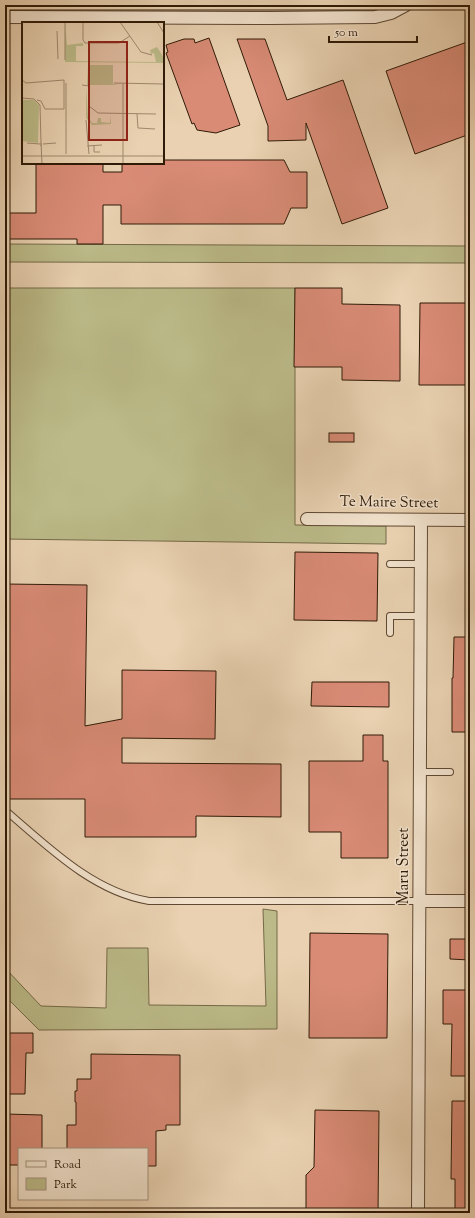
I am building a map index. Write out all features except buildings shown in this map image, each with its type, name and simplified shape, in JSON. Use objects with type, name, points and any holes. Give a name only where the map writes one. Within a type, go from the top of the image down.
[{"type":"street","points":[[5,17],[375,17],[391,13],[406,5]]},
{"type":"street","name":"Te Maire Street","points":[[307,518],[470,520]]},
{"type":"street","name":"Maru Street","points":[[418,1213],[421,520]]},
{"type":"street","points":[[419,901],[470,901]]},
{"type":"lane","points":[[390,564],[421,564]]},
{"type":"lane","points":[[390,633],[390,616],[421,616]]},
{"type":"lane","points":[[420,772],[450,772]]},
{"type":"lane","points":[[5,810],[50,849],[96,882],[114,892],[136,899],[149,901],[419,901]]},
{"type":"green space","points":[[5,244],[470,246],[470,263],[5,262]]},
{"type":"green space","points":[[5,288],[295,288],[295,525],[386,526],[386,544],[5,539]]},
{"type":"green space","points":[[263,909],[277,911],[277,1029],[39,1030],[5,996],[5,968],[41,1006],[106,1008],[107,948],[148,948],[149,1005],[266,1006]]}]
